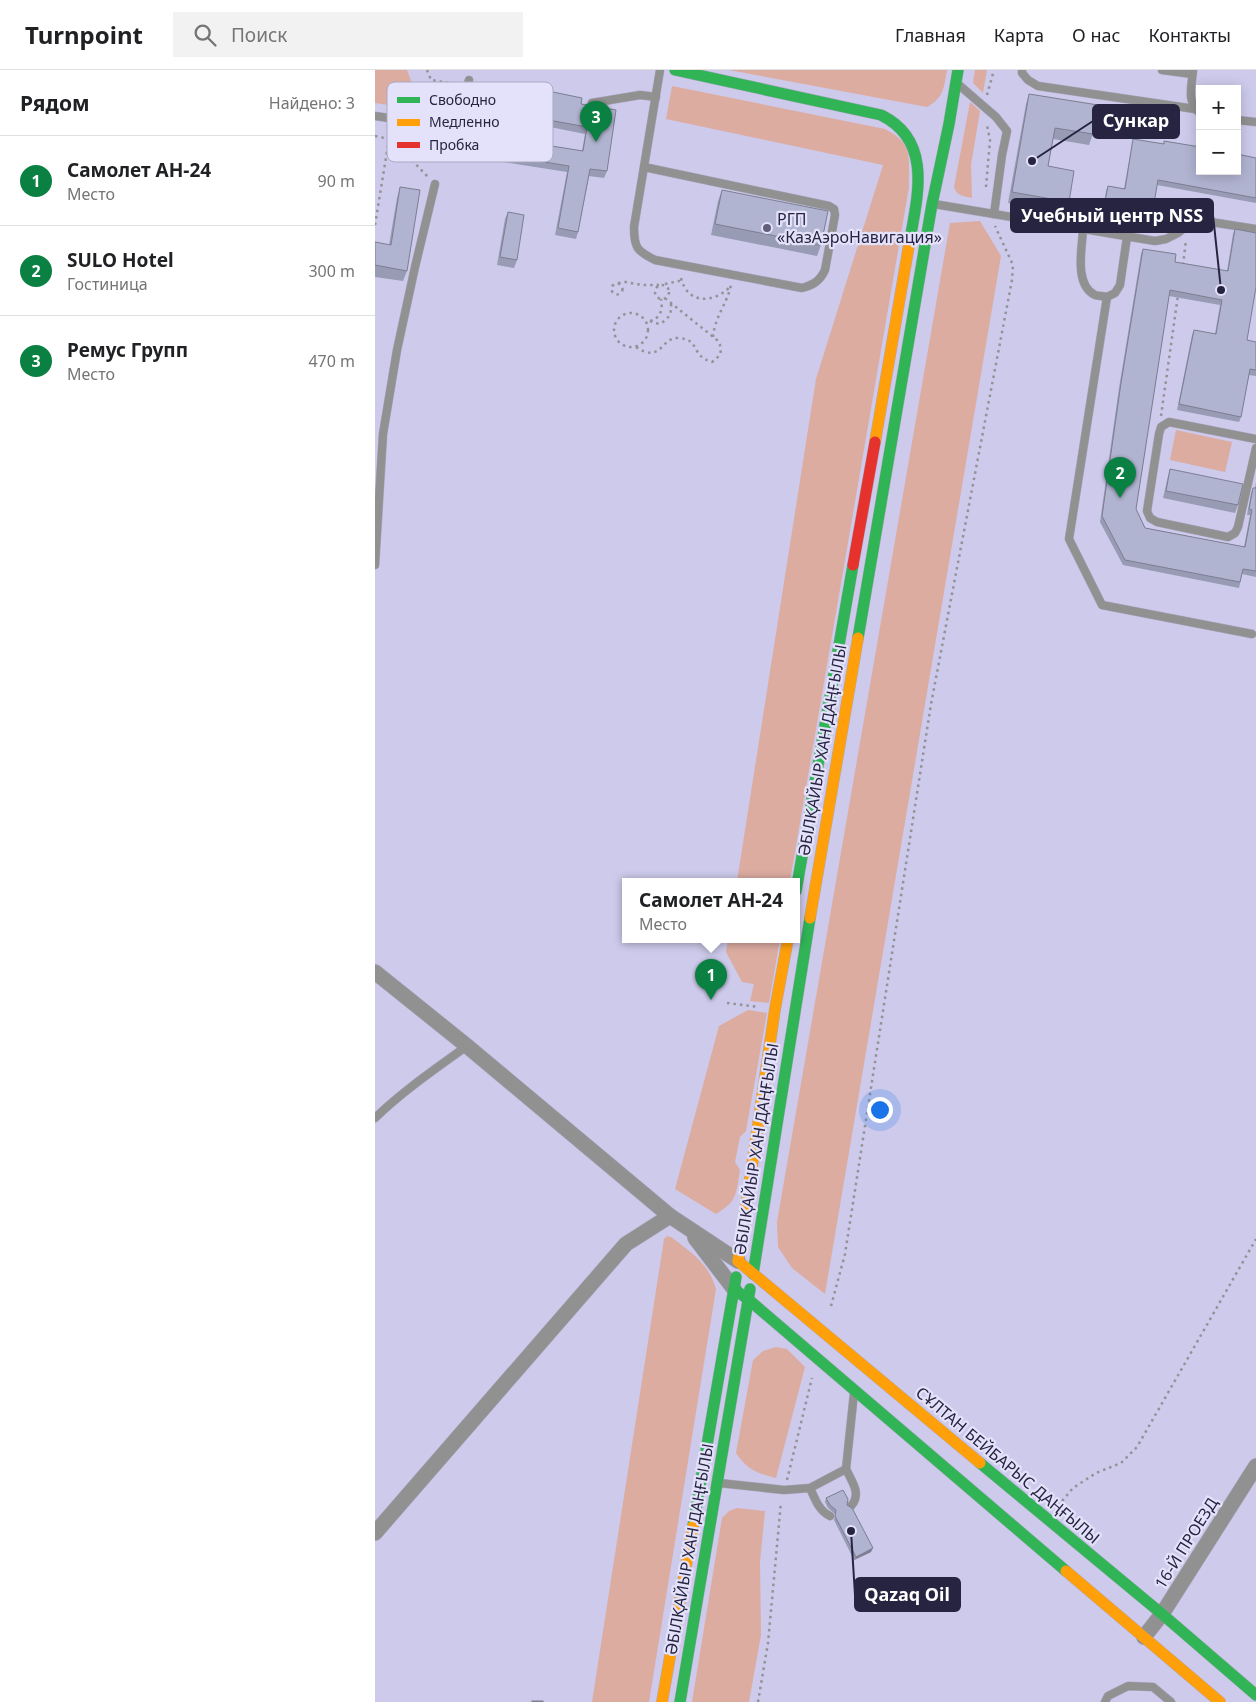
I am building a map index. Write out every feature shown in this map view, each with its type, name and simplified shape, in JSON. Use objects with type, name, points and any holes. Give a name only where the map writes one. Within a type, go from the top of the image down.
[{"type":"street","name":"ӘБІЛҚАЙЫР ХАН ДАҢҒЫЛЫ","points":[[675,70],[881,115],[899,126],[916,152],[920,174],[915,216],[798,878]]},
{"type":"street","name":"ӘБІЛҚАЙЫР ХАН ДАҢҒЫЛЫ","points":[[679,1702],[749,1300],[797,997],[932,204],[958,70]]},
{"type":"street","name":"ӘБІЛҚАЙЫР ХАН ДАҢҒЫЛЫ","points":[[662,1702],[734,1289],[775,1009],[787,943]]},
{"type":"street","points":[[375,972],[467,1046],[670,1216],[738,1261]]},
{"type":"street","points":[[375,1533],[626,1244],[670,1216]]},
{"type":"street","points":[[688,1229],[734,1289],[1220,1702]]},
{"type":"street","name":"СҰЛТАН БЕЙБАРЫС ДАҢҒЫЛЫ","points":[[738,1261],[1162,1614],[1256,1695]]},
{"type":"street","name":"16-Й ПРОЕЗД","points":[[1144,1638],[1162,1614],[1256,1466]]},
{"type":"lane","points":[[644,167],[829,206],[833,209],[835,215],[825,270],[821,278],[811,286],[802,288],[655,260],[639,251],[634,242],[634,227],[660,70]]},
{"type":"lane","points":[[1022,70],[1022,73],[1028,80],[1038,86],[1196,111]]},
{"type":"lane","points":[[1162,70],[1193,72],[1191,99],[1196,109]]},
{"type":"lane","points":[[955,82],[996,117],[1007,131],[991,213]]},
{"type":"lane","points":[[592,103],[640,95],[656,97]]},
{"type":"lane","points":[[1241,120],[1256,122]]},
{"type":"lane","points":[[375,565],[383,434],[397,350],[435,184]]},
{"type":"lane","points":[[932,204],[1155,241],[1166,239],[1198,220],[1256,229]]},
{"type":"lane","points":[[1083,230],[1080,276],[1094,294],[1107,297],[1115,293],[1120,285],[1127,237]]},
{"type":"lane","points":[[1107,297],[1069,539],[1102,605],[1252,634]]},
{"type":"lane","points":[[1256,439],[1169,422],[1161,427],[1147,511],[1150,518],[1157,522],[1228,537],[1235,533],[1256,448]]},
{"type":"lane","points":[[375,1118],[414,1084],[467,1046]]},
{"type":"lane","points":[[851,1506],[856,1500],[857,1492],[846,1469],[854,1390]]},
{"type":"lane","points":[[717,1483],[784,1490],[810,1488],[846,1469]]},
{"type":"lane","points":[[810,1488],[819,1508],[830,1516]]},
{"type":"lane","points":[[1105,1702],[1108,1696],[1128,1686],[1153,1687],[1171,1702]]},
{"type":"path","points":[[427,70],[431,80],[456,82]]},
{"type":"path","points":[[986,189],[985,181],[990,140],[984,107],[994,70]]},
{"type":"path","points":[[375,225],[387,151]]},
{"type":"path","points":[[414,162],[435,184]]},
{"type":"path","points":[[831,1306],[845,1254],[931,704],[1012,280],[1013,265],[991,213]]},
{"type":"path","points":[[1181,274],[1189,224]]},
{"type":"path","points":[[617,283],[622,287],[622,291],[617,295],[613,293],[611,288],[617,283],[662,285],[679,281],[687,267]]},
{"type":"path","points":[[713,337],[716,319],[729,294],[733,275]]},
{"type":"path","points":[[681,278],[683,286],[692,295],[703,300],[715,298],[723,294],[730,287]]},
{"type":"path","points":[[666,299],[670,290],[667,286],[662,285],[655,292],[657,297],[666,299],[721,345],[721,352],[712,362],[703,360],[698,356],[690,340],[673,338],[657,351],[649,352],[636,347],[625,346],[616,338],[614,326],[616,321],[626,313],[632,312],[659,324],[666,321],[672,310],[671,304]]},
{"type":"path","points":[[1161,427],[1161,412],[1179,293]]},
{"type":"path","points":[[649,321],[655,320],[661,313],[663,307],[661,299]]},
{"type":"path","points":[[636,347],[648,336],[649,321]]},
{"type":"path","points":[[727,1004],[775,1009]]},
{"type":"path","points":[[1047,1520],[1073,1488],[1096,1472],[1121,1463],[1137,1448],[1256,1239]]},
{"type":"path","points":[[787,1481],[817,1359]]},
{"type":"path","points":[[758,1702],[768,1643],[781,1502]]},
{"type":"shaded area","points":[[375,70],[407,70],[412,82],[387,82],[387,105],[375,103]]},
{"type":"shaded area","points":[[729,70],[947,70],[944,87],[940,96],[933,104],[927,107]]},
{"type":"shaded area","points":[[975,70],[987,70],[983,93],[973,83]]},
{"type":"shaded area","points":[[672,86],[885,129],[895,135],[906,146],[908,153],[909,187],[791,878],[737,878],[816,379],[883,165],[666,119]]},
{"type":"shaded area","points":[[970,102],[980,111],[971,165],[972,198],[959,194],[954,187]]},
{"type":"shaded area","points":[[980,221],[1001,256],[825,1294],[792,1268],[778,1247],[777,1222],[950,223]]},
{"type":"shaded area","points":[[1176,430],[1232,442],[1225,472],[1170,460]]},
{"type":"shaded area","points":[[727,943],[779,943],[769,1003],[750,1001],[754,984],[742,982],[726,952]]},
{"type":"shaded area","points":[[748,1010],[767,1013],[746,1131],[740,1137],[735,1162],[740,1170],[735,1196],[728,1205],[716,1214],[675,1189],[719,1026]]},
{"type":"shaded area","points":[[667,1236],[671,1237],[698,1259],[709,1272],[716,1289],[649,1702],[592,1702],[664,1239]]},
{"type":"shaded area","points":[[776,1347],[787,1349],[805,1367],[776,1478],[748,1467],[736,1453],[753,1360],[763,1351]]},
{"type":"shaded area","points":[[737,1508],[765,1511],[760,1562],[761,1635],[749,1702],[692,1702],[722,1518],[729,1511]]},
{"type":"building","points":[[553,92],[582,98],[581,104],[616,110],[607,171],[590,169],[578,232],[558,228],[569,166],[545,162],[553,162],[553,146],[583,151],[587,127],[553,121]]},
{"type":"building","points":[[1029,94],[1098,105],[1093,134],[1055,128],[1048,166],[1074,171],[1069,202],[1012,192]]},
{"type":"building","points":[[1133,139],[1164,144],[1164,141],[1196,146],[1196,175],[1241,175],[1241,155],[1256,158],[1256,198],[1158,180],[1153,209],[1105,201],[1108,186],[1125,189]]},
{"type":"building","points":[[400,187],[420,190],[407,271],[375,265],[375,242],[391,245]]},
{"type":"building","name":"РГП «КазАэроНавигация»","points":[[722,190],[828,211],[821,245],[715,224]]},
{"type":"building","points":[[508,212],[524,215],[517,260],[500,257]]},
{"type":"building","points":[[1235,229],[1256,233],[1256,287],[1247,340],[1256,342],[1256,370],[1250,369],[1241,417],[1179,404],[1194,330],[1216,334],[1222,300],[1170,290],[1136,509],[1145,528],[1245,547],[1252,510],[1249,509],[1253,488],[1256,488],[1256,571],[1243,569],[1240,582],[1125,560],[1102,516],[1143,249],[1176,254],[1175,262],[1228,271]]},
{"type":"building","points":[[1170,469],[1243,484],[1238,505],[1166,491]]},
{"type":"building","points":[[843,1490],[848,1499],[847,1505],[852,1508],[873,1548],[856,1557],[835,1516],[836,1510],[826,1498]]},
{"type":"traffic: fast","points":[[675,70],[881,115],[898,126],[909,140],[915,155],[918,172],[918,190],[909,245]]},
{"type":"traffic: fast","points":[[858,638],[932,204],[958,70]]},
{"type":"traffic: fast","points":[[798,878],[853,565]]},
{"type":"traffic: fast","points":[[753,1274],[810,918]]},
{"type":"traffic: fast","points":[[693,1526],[736,1277]]},
{"type":"traffic: fast","points":[[734,1289],[1066,1571]]},
{"type":"traffic: fast","points":[[680,1702],[750,1289]]},
{"type":"traffic: fast","points":[[980,1463],[1162,1614],[1256,1695]]},
{"type":"traffic: slow","points":[[875,442],[909,245]]},
{"type":"traffic: slow","points":[[810,918],[858,638]]},
{"type":"traffic: slow","points":[[738,1261],[775,1009],[787,943]]},
{"type":"traffic: slow","points":[[738,1261],[980,1463]]},
{"type":"traffic: slow","points":[[662,1702],[693,1526]]},
{"type":"traffic: slow","points":[[1066,1571],[1220,1702]]},
{"type":"traffic: jam","points":[[853,565],[875,442]]},
{"type":"place","name":"Ремус Групп","points":[[596,142]]},
{"type":"place","name":"Сункар","points":[[1032,161]]},
{"type":"place","name":"РГП «КазАэроНавигация»","points":[[767,228]]},
{"type":"place","name":"Учебный центр NSS","points":[[1221,290]]},
{"type":"place","name":"SULO Hotel","points":[[1120,498]]},
{"type":"place","name":"Самолет АН-24","points":[[711,1000]]},
{"type":"place","name":"Qazaq Oil","points":[[851,1531]]}]
